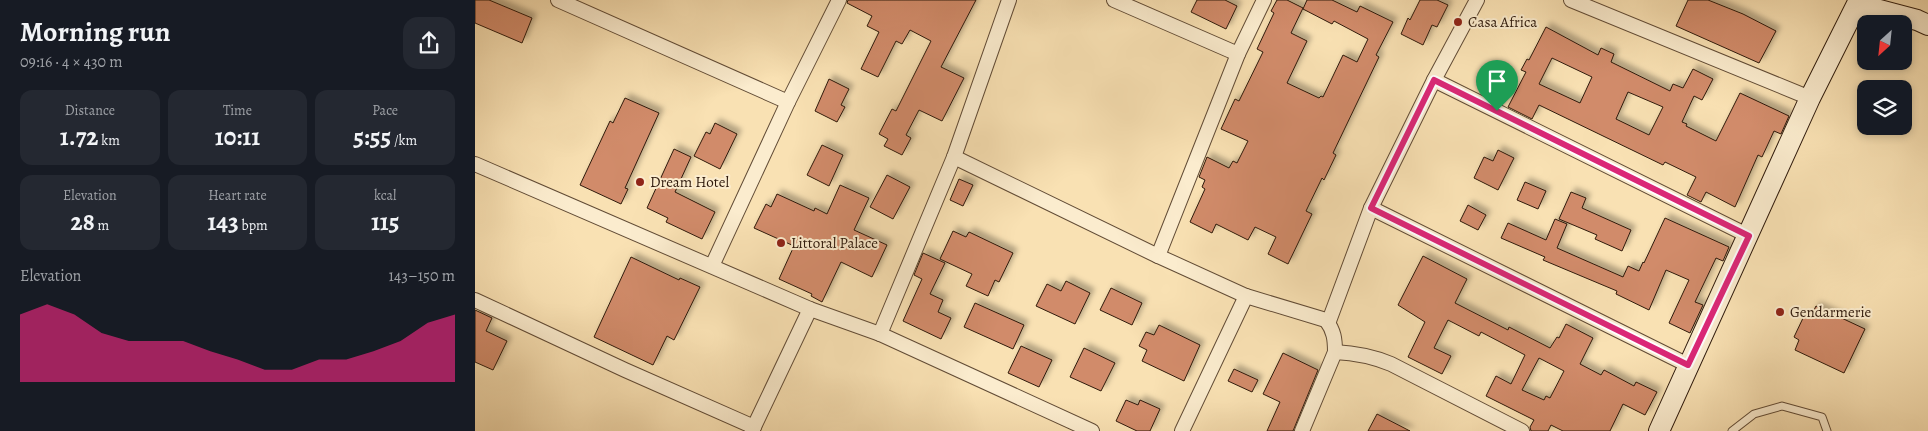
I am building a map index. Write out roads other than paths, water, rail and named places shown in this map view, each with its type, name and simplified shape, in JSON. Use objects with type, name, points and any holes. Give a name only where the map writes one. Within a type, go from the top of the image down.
[{"type":"street","points":[[558,0],[788,102]]},
{"type":"street","points":[[712,266],[788,102],[839,0]]},
{"type":"street","points":[[880,334],[954,157],[1009,0]]},
{"type":"street","points":[[1114,0],[1238,54]]},
{"type":"street","points":[[1158,256],[1238,54],[1264,0]]},
{"type":"street","points":[[1302,431],[1335,352],[1335,339],[1332,329],[1326,320],[1329,321],[1371,208],[1434,80],[1477,0]]},
{"type":"street","points":[[1571,0],[1810,98]]},
{"type":"street","points":[[1661,430],[1688,365],[1749,236],[1854,1],[1928,25]]},
{"type":"street","points":[[1434,80],[1749,236]]},
{"type":"street","points":[[954,157],[1158,256],[1246,296],[1329,321]]},
{"type":"street","points":[[475,164],[810,310],[880,334],[1092,431]]},
{"type":"street","points":[[1371,208],[1688,365]]},
{"type":"street","points":[[1182,431],[1246,296]]},
{"type":"street","points":[[475,300],[753,429],[810,310]]},
{"type":"street","points":[[1335,352],[1354,352],[1372,356],[1391,364],[1521,431]]},
{"type":"lane","points":[[1732,431],[1754,414],[1782,406],[1823,417],[1827,431]]},
{"type":"place","name":"Casa Africa","points":[[1458,22]]},
{"type":"place","name":"Dream Hotel","points":[[640,182]]},
{"type":"place","name":"Littoral Palace","points":[[781,243]]},
{"type":"place","name":"Gendarmerie","points":[[1780,312]]}]
